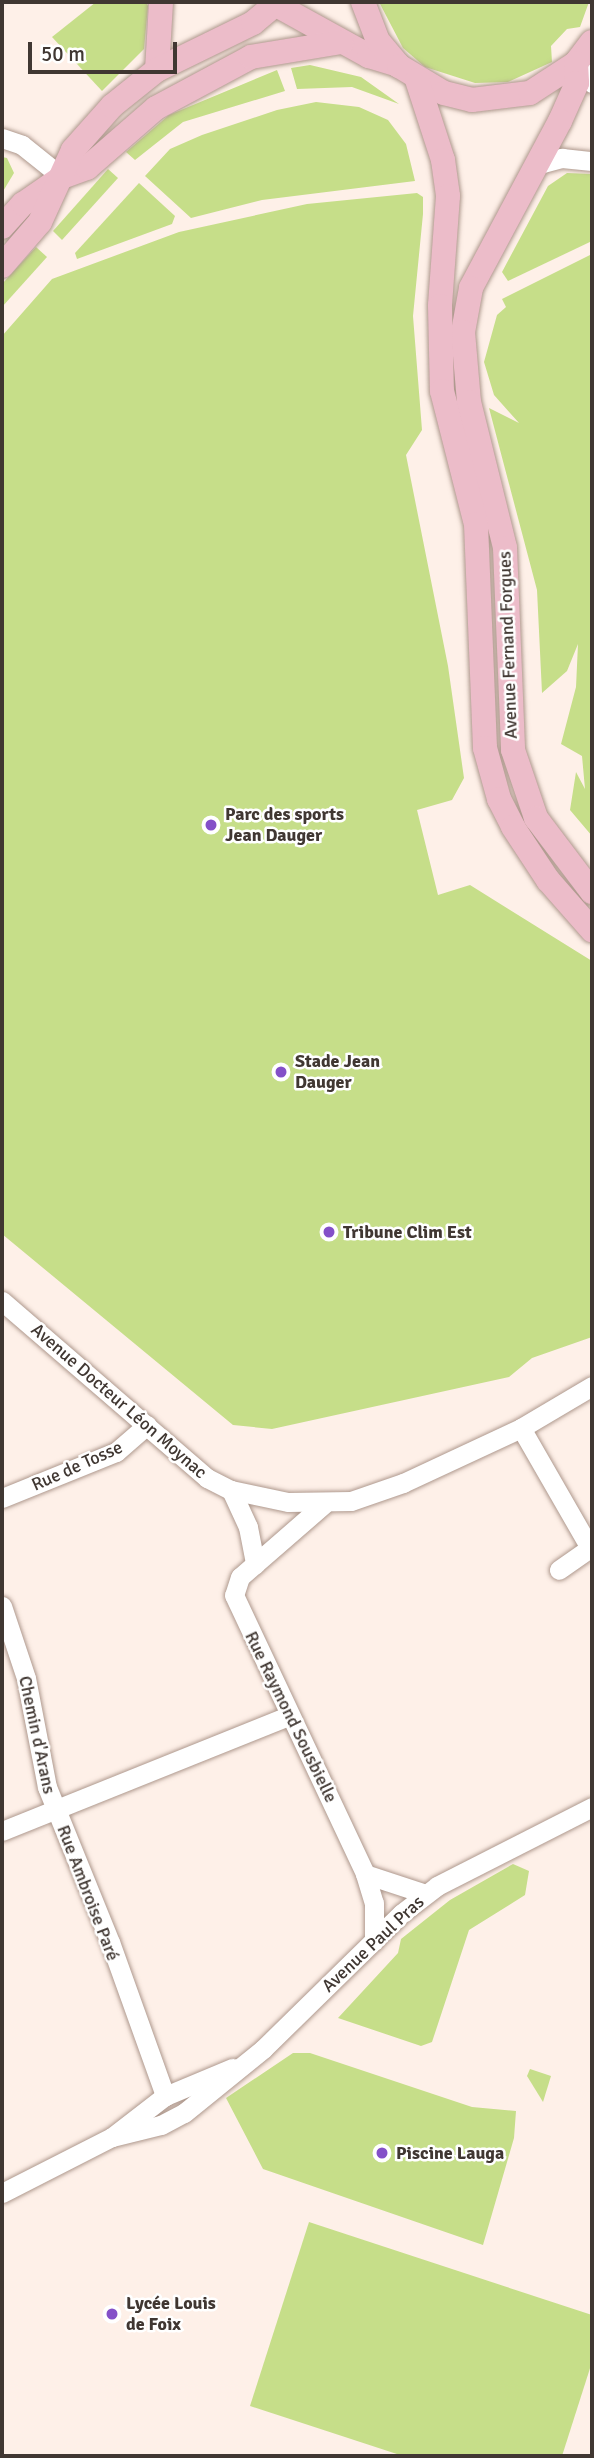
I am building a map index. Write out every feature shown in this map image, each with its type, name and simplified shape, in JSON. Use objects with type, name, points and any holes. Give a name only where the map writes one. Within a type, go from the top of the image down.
[{"type":"main road","points":[[157,70],[161,2]]},
{"type":"main road","points":[[363,2],[378,41],[408,73]]},
{"type":"main road","points":[[2,266],[40,222],[72,150],[88,131],[157,70],[253,23],[275,3],[342,42],[453,96],[501,100],[530,93],[576,63],[592,42]]},
{"type":"main road","points":[[2,227],[23,204],[62,177],[87,168],[156,108],[251,57],[342,42]]},
{"type":"main road","name":"Avenue Fernand Forgues","points":[[576,63],[577,83],[538,164],[471,288],[463,332],[469,402],[505,548],[510,609],[508,710],[513,750],[524,791],[546,833],[592,892]]},
{"type":"main road","name":"Avenue Fernand Forgues","points":[[408,73],[443,160],[448,196],[440,306],[442,391],[476,524],[485,748],[499,799],[527,850],[592,930]]},
{"type":"street","points":[[576,63],[592,83]]},
{"type":"street","points":[[2,138],[22,145],[62,177]]},
{"type":"street","points":[[538,164],[562,158],[592,161]]},
{"type":"street","name":"Avenue Docteur Léon Moynac","points":[[2,1301],[206,1478],[231,1489],[288,1502],[324,1504],[351,1501],[403,1483],[521,1428],[592,1386]]},
{"type":"street","name":"Rue de Tosse","points":[[2,1499],[116,1452],[147,1426]]},
{"type":"street","points":[[521,1428],[590,1548],[559,1570]]},
{"type":"street","points":[[231,1489],[248,1527],[255,1564]]},
{"type":"street","name":"Rue Raymond Sousbielle","points":[[324,1504],[240,1577],[234,1595],[365,1874],[374,1903],[374,1941]]},
{"type":"street","name":"Chemin d'Arans","points":[[2,1606],[26,1678],[55,1809],[2,1830]]},
{"type":"street","name":"Rue Ambroise Paré","points":[[165,2096],[110,1942],[55,1809],[290,1714]]},
{"type":"street","name":"Avenue Paul Pras","points":[[112,2137],[161,2125],[184,2113],[243,2064],[426,1894],[506,1847],[592,1807]]},
{"type":"street","points":[[365,1874],[426,1894]]},
{"type":"street","name":"Avenue Paul Pras","points":[[2,2193],[112,2137],[165,2096],[243,2064]]},
{"type":"green space","points":[[96,2],[146,2],[148,6],[144,49],[102,91],[52,37]]},
{"type":"green space","points":[[379,2],[589,2],[580,27],[567,29],[551,46],[552,62],[508,82],[475,83],[425,67],[403,48]]},
{"type":"green space","points":[[310,65],[361,77],[399,104],[352,87],[297,89],[291,68]]},
{"type":"green space","points":[[277,70],[285,91],[183,122],[135,160],[126,152],[169,115]]},
{"type":"green space","points":[[316,102],[359,107],[388,120],[406,144],[415,181],[262,200],[191,218],[145,176],[170,149],[202,135],[277,110]]},
{"type":"green space","points":[[2,157],[7,158],[14,173],[2,193]]},
{"type":"green space","points":[[108,169],[118,178],[62,240],[53,231]]},
{"type":"green space","points":[[567,173],[592,174],[592,241],[508,281],[502,272],[548,186]]},
{"type":"green space","points":[[139,183],[175,216],[172,224],[77,259],[75,253]]},
{"type":"green space","name":"Parc des sports Jean Dauger","points":[[417,193],[423,197],[423,214],[413,316],[422,430],[406,455],[448,666],[464,778],[452,800],[417,810],[438,895],[470,885],[592,961],[592,1337],[532,1358],[509,1377],[272,1429],[233,1425],[2,1234],[2,336],[52,279],[179,232],[307,204]]},
{"type":"green space","points":[[36,247],[47,257],[2,307],[2,284]]},
{"type":"green space","points":[[592,254],[592,836],[570,810],[576,772],[585,789],[582,756],[561,744],[576,687],[578,644],[567,671],[542,693],[537,590],[489,408],[519,423],[494,395],[484,362],[497,315],[506,307],[502,299]]},
{"type":"green space","points":[[513,1864],[529,1871],[525,1895],[469,1930],[432,2042],[421,2046],[338,2018],[398,1953],[401,1939],[450,1900]]},
{"type":"green space","name":"Piscine Lauga","points":[[293,2053],[310,2053],[472,2107],[516,2111],[514,2138],[483,2245],[263,2169],[226,2098]]},
{"type":"green space","points":[[530,2069],[551,2076],[543,2102],[527,2076]]},
{"type":"green space","points":[[309,2222],[592,2315],[592,2362],[562,2456],[403,2456],[250,2406]]},
{"type":"place","name":"Parc des sports Jean Dauger","points":[[211,825]]},
{"type":"place","name":"Stade Jean Dauger","points":[[281,1072]]},
{"type":"place","name":"Tribune Clim Est","points":[[329,1232]]},
{"type":"place","name":"Piscine Lauga","points":[[382,2153]]},
{"type":"place","name":"Lycée Louis de Foix","points":[[112,2314]]}]
